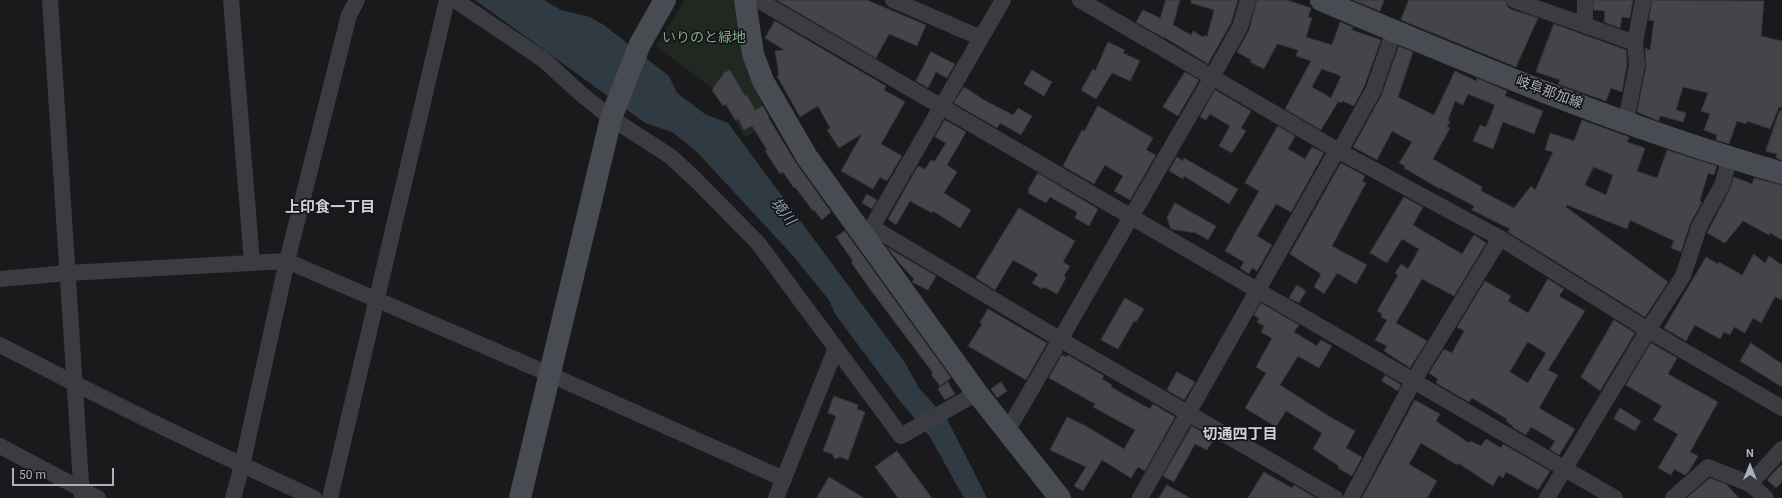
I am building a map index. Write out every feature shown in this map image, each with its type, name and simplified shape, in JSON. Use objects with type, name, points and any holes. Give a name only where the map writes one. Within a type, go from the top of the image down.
[{"type":"street","points":[[50,0],[82,494]]},
{"type":"street","points":[[231,0],[252,263]]},
{"type":"street","points":[[233,498],[242,466],[287,261],[349,15],[357,0]]},
{"type":"street","points":[[330,498],[447,0]]},
{"type":"street","points":[[455,0],[544,60],[580,93],[612,113],[670,156],[696,180],[758,243],[902,436],[977,393]]},
{"type":"street","points":[[520,498],[612,113],[640,44],[665,0]]},
{"type":"street","points":[[745,0],[753,54],[763,81],[807,157],[867,232],[977,393],[1060,498]]},
{"type":"street","points":[[758,0],[1615,498]]},
{"type":"street","points":[[893,0],[981,38]]},
{"type":"street","points":[[867,232],[1003,0]]},
{"type":"street","points":[[1080,0],[1337,150],[1500,238],[1648,330],[1782,408]]},
{"type":"street","points":[[1005,428],[1013,421],[1061,340],[1212,77],[1240,27],[1248,0]]},
{"type":"street","name":"岐阜那加線","points":[[1321,0],[1530,88],[1730,158],[1782,173]]},
{"type":"street","points":[[1514,0],[1635,43]]},
{"type":"street","points":[[1585,0],[1585,25]]},
{"type":"street","points":[[1626,121],[1637,65],[1635,43],[1642,0]]},
{"type":"street","points":[[1140,498],[1337,150],[1343,145],[1373,91],[1394,31]]},
{"type":"street","points":[[1547,498],[1648,330],[1683,276],[1699,226],[1722,185],[1730,158]]},
{"type":"street","points":[[867,232],[1189,412],[1335,498]]},
{"type":"street","points":[[1351,498],[1414,380],[1500,238]]},
{"type":"street","points":[[0,279],[68,273],[287,261],[549,374],[784,479]]},
{"type":"street","points":[[0,345],[75,384],[242,466],[314,498]]},
{"type":"street","points":[[776,498],[836,348]]},
{"type":"street","points":[[0,446],[82,494],[98,498]]},
{"type":"street","points":[[1750,484],[1782,449]]},
{"type":"street","points":[[1673,498],[1708,467],[1750,484],[1766,498]]},
{"type":"green space","name":"いりのと緑地","points":[[685,0],[734,0],[746,70],[772,124],[745,137],[717,92],[656,46]]},
{"type":"water","name":"境川","points":[[475,0],[544,0],[561,10],[590,17],[604,25],[669,76],[677,93],[705,114],[728,123],[904,361],[919,388],[947,419],[987,498],[964,498],[930,437],[900,401],[835,314],[829,300],[794,257],[697,152],[672,132],[645,123]]},
{"type":"building","points":[[777,0],[867,0],[926,25],[917,46],[889,34],[876,58]]},
{"type":"building","points":[[1166,0],[1180,0],[1173,25],[1191,35],[1193,31],[1203,37],[1205,35],[1207,37],[1214,10],[1191,3],[1191,0],[1238,0],[1231,23],[1208,64],[1136,22],[1143,10],[1160,18]]},
{"type":"building","points":[[1257,0],[1287,0],[1311,8],[1308,17],[1312,18],[1306,37],[1332,45],[1340,22],[1353,27],[1352,30],[1381,40],[1364,87],[1354,106],[1335,100],[1338,102],[1321,130],[1285,109],[1311,61],[1296,56],[1298,50],[1277,44],[1264,69],[1250,62],[1251,60],[1237,52],[1249,30]],"holes":[[[1322,69],[1341,76],[1331,98],[1312,87]]]},
{"type":"building","points":[[1353,0],[1384,0],[1380,11]]},
{"type":"building","points":[[1409,0],[1505,0],[1510,9],[1538,18],[1516,67],[1401,20]]},
{"type":"building","points":[[1594,0],[1633,0],[1630,18],[1622,17],[1620,28],[1604,22],[1605,11],[1594,10]]},
{"type":"building","points":[[1652,0],[1764,1],[1761,36],[1782,41],[1782,108],[1779,107],[1770,129],[1747,121],[1746,124],[1737,121],[1729,144],[1716,140],[1717,135],[1704,130],[1710,114],[1701,111],[1708,93],[1683,87],[1676,110],[1686,113],[1683,122],[1660,116],[1659,121],[1637,112],[1646,67],[1645,48],[1650,50],[1654,21],[1649,20]]},
{"type":"building","points":[[775,21],[886,86],[884,90],[905,102],[881,144],[902,156],[887,181],[880,177],[873,189],[841,171],[862,134],[839,148],[827,130],[830,128],[818,106],[800,117],[777,76],[779,75],[775,51],[784,50],[765,38]]},
{"type":"building","points":[[1554,24],[1626,50],[1627,64],[1622,92],[1611,88],[1606,101],[1558,84],[1560,80],[1536,72]]},
{"type":"building","points":[[1108,42],[1125,50],[1123,53],[1140,61],[1130,81],[1112,73],[1096,99],[1081,90],[1093,69],[1095,71]]},
{"type":"building","points":[[1399,46],[1413,52],[1398,97],[1434,115],[1455,71],[1476,81],[1477,78],[1507,91],[1505,96],[1543,111],[1534,134],[1503,122],[1493,149],[1473,141],[1480,125],[1486,127],[1495,105],[1468,94],[1463,105],[1455,101],[1448,120],[1450,122],[1447,127],[1450,128],[1433,159],[1482,187],[1481,191],[1514,208],[1531,186],[1535,190],[1553,152],[1545,150],[1550,133],[1574,141],[1582,120],[1629,137],[1627,142],[1645,148],[1637,171],[1657,178],[1667,150],[1717,166],[1714,175],[1708,173],[1700,201],[1702,202],[1690,224],[1681,252],[1671,248],[1674,241],[1630,220],[1627,229],[1567,205],[1566,207],[1668,282],[1645,317],[1508,232],[1510,229],[1472,210],[1474,206],[1440,189],[1404,168],[1405,166],[1399,163],[1412,142],[1392,131],[1377,160],[1353,147],[1381,96]],"holes":[[[1594,167],[1613,175],[1606,195],[1585,185]]]},
{"type":"building","points":[[931,52],[955,64],[947,78],[936,72],[928,88],[916,81]]},
{"type":"building","points":[[730,70],[755,110],[763,106],[796,163],[831,212],[822,220],[814,210],[813,211],[795,187],[794,188],[783,172],[780,174],[765,151],[767,150],[752,126],[744,130],[738,119],[735,120],[726,104],[723,106],[712,90],[724,73]]},
{"type":"building","points":[[1032,70],[1052,82],[1044,96],[1024,84]]},
{"type":"building","points":[[1185,72],[1199,80],[1178,116],[1163,107]]},
{"type":"building","points":[[964,87],[984,100],[1013,115],[1018,108],[1032,116],[1021,135],[1000,123],[997,128],[954,103]]},
{"type":"building","points":[[1215,90],[1251,111],[1241,128],[1246,131],[1232,153],[1219,146],[1230,126],[1210,114],[1206,120],[1200,117]]},
{"type":"building","points":[[1098,106],[1153,138],[1146,150],[1156,155],[1130,200],[1114,191],[1123,176],[1105,165],[1094,184],[1063,166],[1082,130],[1084,131]]},
{"type":"building","points":[[1780,110],[1782,111],[1782,160],[1776,158],[1777,154],[1766,151]]},
{"type":"building","points":[[945,120],[966,132],[947,165],[957,172],[944,193],[971,210],[960,228],[933,211],[932,213],[910,201],[896,225],[888,219],[918,166],[925,169],[931,160],[934,162],[946,143],[935,137]]},
{"type":"building","points":[[1278,126],[1295,136],[1288,149],[1305,159],[1312,147],[1324,153],[1291,212],[1276,204],[1257,236],[1272,245],[1257,271],[1252,268],[1249,274],[1240,268],[1244,262],[1225,251],[1259,191],[1245,183]]},
{"type":"building","points":[[1177,157],[1183,161],[1184,158],[1238,189],[1229,204],[1184,176],[1183,179],[1169,171]]},
{"type":"building","points":[[1341,163],[1365,176],[1362,181],[1366,183],[1332,246],[1367,265],[1356,284],[1337,273],[1324,294],[1314,287],[1321,274],[1290,254]]},
{"type":"building","points":[[1038,173],[1098,209],[1089,226],[1075,218],[1077,212],[1050,197],[1046,203],[1028,193],[1028,190]]},
{"type":"building","points":[[1734,177],[1752,184],[1754,178],[1782,185],[1782,240],[1743,221],[1725,243],[1707,233],[1730,189]]},
{"type":"building","points":[[867,194],[877,200],[872,209],[862,203]]},
{"type":"building","points":[[1404,197],[1423,207],[1413,225],[1462,254],[1474,235],[1486,243],[1454,296],[1422,279],[1396,323],[1427,341],[1410,368],[1384,351],[1387,346],[1375,340],[1387,320],[1381,317],[1382,314],[1377,311],[1398,275],[1395,273],[1401,264],[1408,269],[1419,249],[1402,239],[1387,263],[1370,253]]},
{"type":"building","points":[[1175,203],[1216,226],[1208,240],[1196,233],[1171,229],[1167,218]]},
{"type":"building","points":[[1019,208],[1075,241],[1063,262],[1070,266],[1064,276],[1066,278],[1057,294],[1044,287],[1042,289],[1032,283],[1038,274],[1013,260],[995,290],[976,278]]},
{"type":"building","points":[[845,231],[951,378],[940,386],[931,374],[933,373],[851,262],[853,261],[836,237]]},
{"type":"building","points":[[887,247],[936,276],[928,290],[912,282],[914,279]]},
{"type":"building","points":[[1754,254],[1765,263],[1769,256],[1782,265],[1782,300],[1775,297],[1761,323],[1753,318],[1745,333],[1734,327],[1730,335],[1724,332],[1720,339],[1695,325],[1686,341],[1664,328],[1706,257],[1718,264],[1719,262],[1742,275]]},
{"type":"building","points":[[1548,279],[1564,289],[1559,296],[1585,311],[1548,370],[1558,375],[1539,408],[1575,429],[1559,455],[1550,449],[1555,441],[1531,427],[1526,435],[1512,427],[1513,426],[1506,421],[1507,419],[1472,398],[1469,402],[1436,383],[1438,379],[1429,373],[1444,349],[1452,353],[1464,331],[1457,327],[1485,281],[1511,296],[1508,301],[1528,313]],"holes":[[[1528,342],[1546,353],[1528,383],[1510,372]]]},
{"type":"building","points":[[1297,285],[1306,291],[1299,303],[1289,298]]},
{"type":"building","points":[[1125,298],[1144,309],[1136,322],[1134,321],[1118,349],[1101,340]]},
{"type":"building","points":[[1261,303],[1299,325],[1294,332],[1317,346],[1321,340],[1332,346],[1319,368],[1298,356],[1280,385],[1355,431],[1346,448],[1362,457],[1352,476],[1338,468],[1339,466],[1313,449],[1322,433],[1286,411],[1276,427],[1245,408],[1266,373],[1256,367],[1272,338],[1261,332],[1264,326],[1257,322],[1259,319],[1254,315]]},
{"type":"building","points":[[988,309],[1047,343],[1026,380],[968,346],[982,324],[980,323]]},
{"type":"building","points":[[1614,320],[1635,333],[1600,391],[1581,377]]},
{"type":"building","points":[[1651,343],[1677,358],[1668,374],[1718,402],[1690,452],[1698,456],[1685,475],[1674,469],[1671,475],[1658,468],[1678,434],[1653,420],[1662,406],[1626,385]]},
{"type":"building","points":[[1751,343],[1782,364],[1782,387],[1740,361]]},
{"type":"building","points":[[1062,355],[1067,357],[1068,355],[1104,376],[1102,379],[1112,385],[1111,387],[1150,409],[1153,404],[1175,417],[1145,471],[1138,467],[1131,478],[1102,460],[1083,491],[1074,486],[1086,467],[1050,450],[1067,417],[1084,425],[1124,449],[1135,430],[1093,407],[1095,404],[1049,378]]},
{"type":"building","points":[[1177,372],[1195,382],[1184,400],[1167,390]]},
{"type":"building","points":[[1385,375],[1401,385],[1398,391],[1382,381]]},
{"type":"building","points":[[948,382],[955,394],[945,400],[938,389]]},
{"type":"building","points":[[1001,382],[1007,391],[997,398],[991,389]]},
{"type":"building","points":[[834,396],[858,405],[857,409],[865,412],[848,460],[840,457],[835,459],[832,454],[823,451],[836,416],[828,413]]},
{"type":"building","points":[[1415,400],[1440,414],[1436,421],[1469,443],[1470,441],[1481,446],[1486,439],[1501,448],[1503,444],[1550,471],[1538,490],[1506,472],[1503,478],[1499,475],[1493,486],[1458,463],[1457,465],[1421,443],[1409,464],[1437,481],[1427,498],[1362,498]]},
{"type":"building","points":[[1620,408],[1641,421],[1635,431],[1614,419]]},
{"type":"building","points":[[1192,426],[1214,439],[1207,450],[1195,444],[1174,482],[1163,476]]},
{"type":"building","points":[[897,451],[932,498],[898,498],[875,467]]},
{"type":"building","points":[[1781,465],[1782,482],[1776,488],[1767,480]]},
{"type":"building","points":[[1264,472],[1292,488],[1294,485],[1316,498],[1248,498]]},
{"type":"building","points":[[829,477],[864,498],[817,498]]},
{"type":"building","points":[[1710,478],[1726,484],[1739,498],[1687,498]]},
{"type":"building","points":[[1167,485],[1190,498],[1159,498]]},
{"type":"district","name":"上印食一丁目","points":[[330,208]]},
{"type":"district","name":"切通四丁目","points":[[1240,435]]}]
